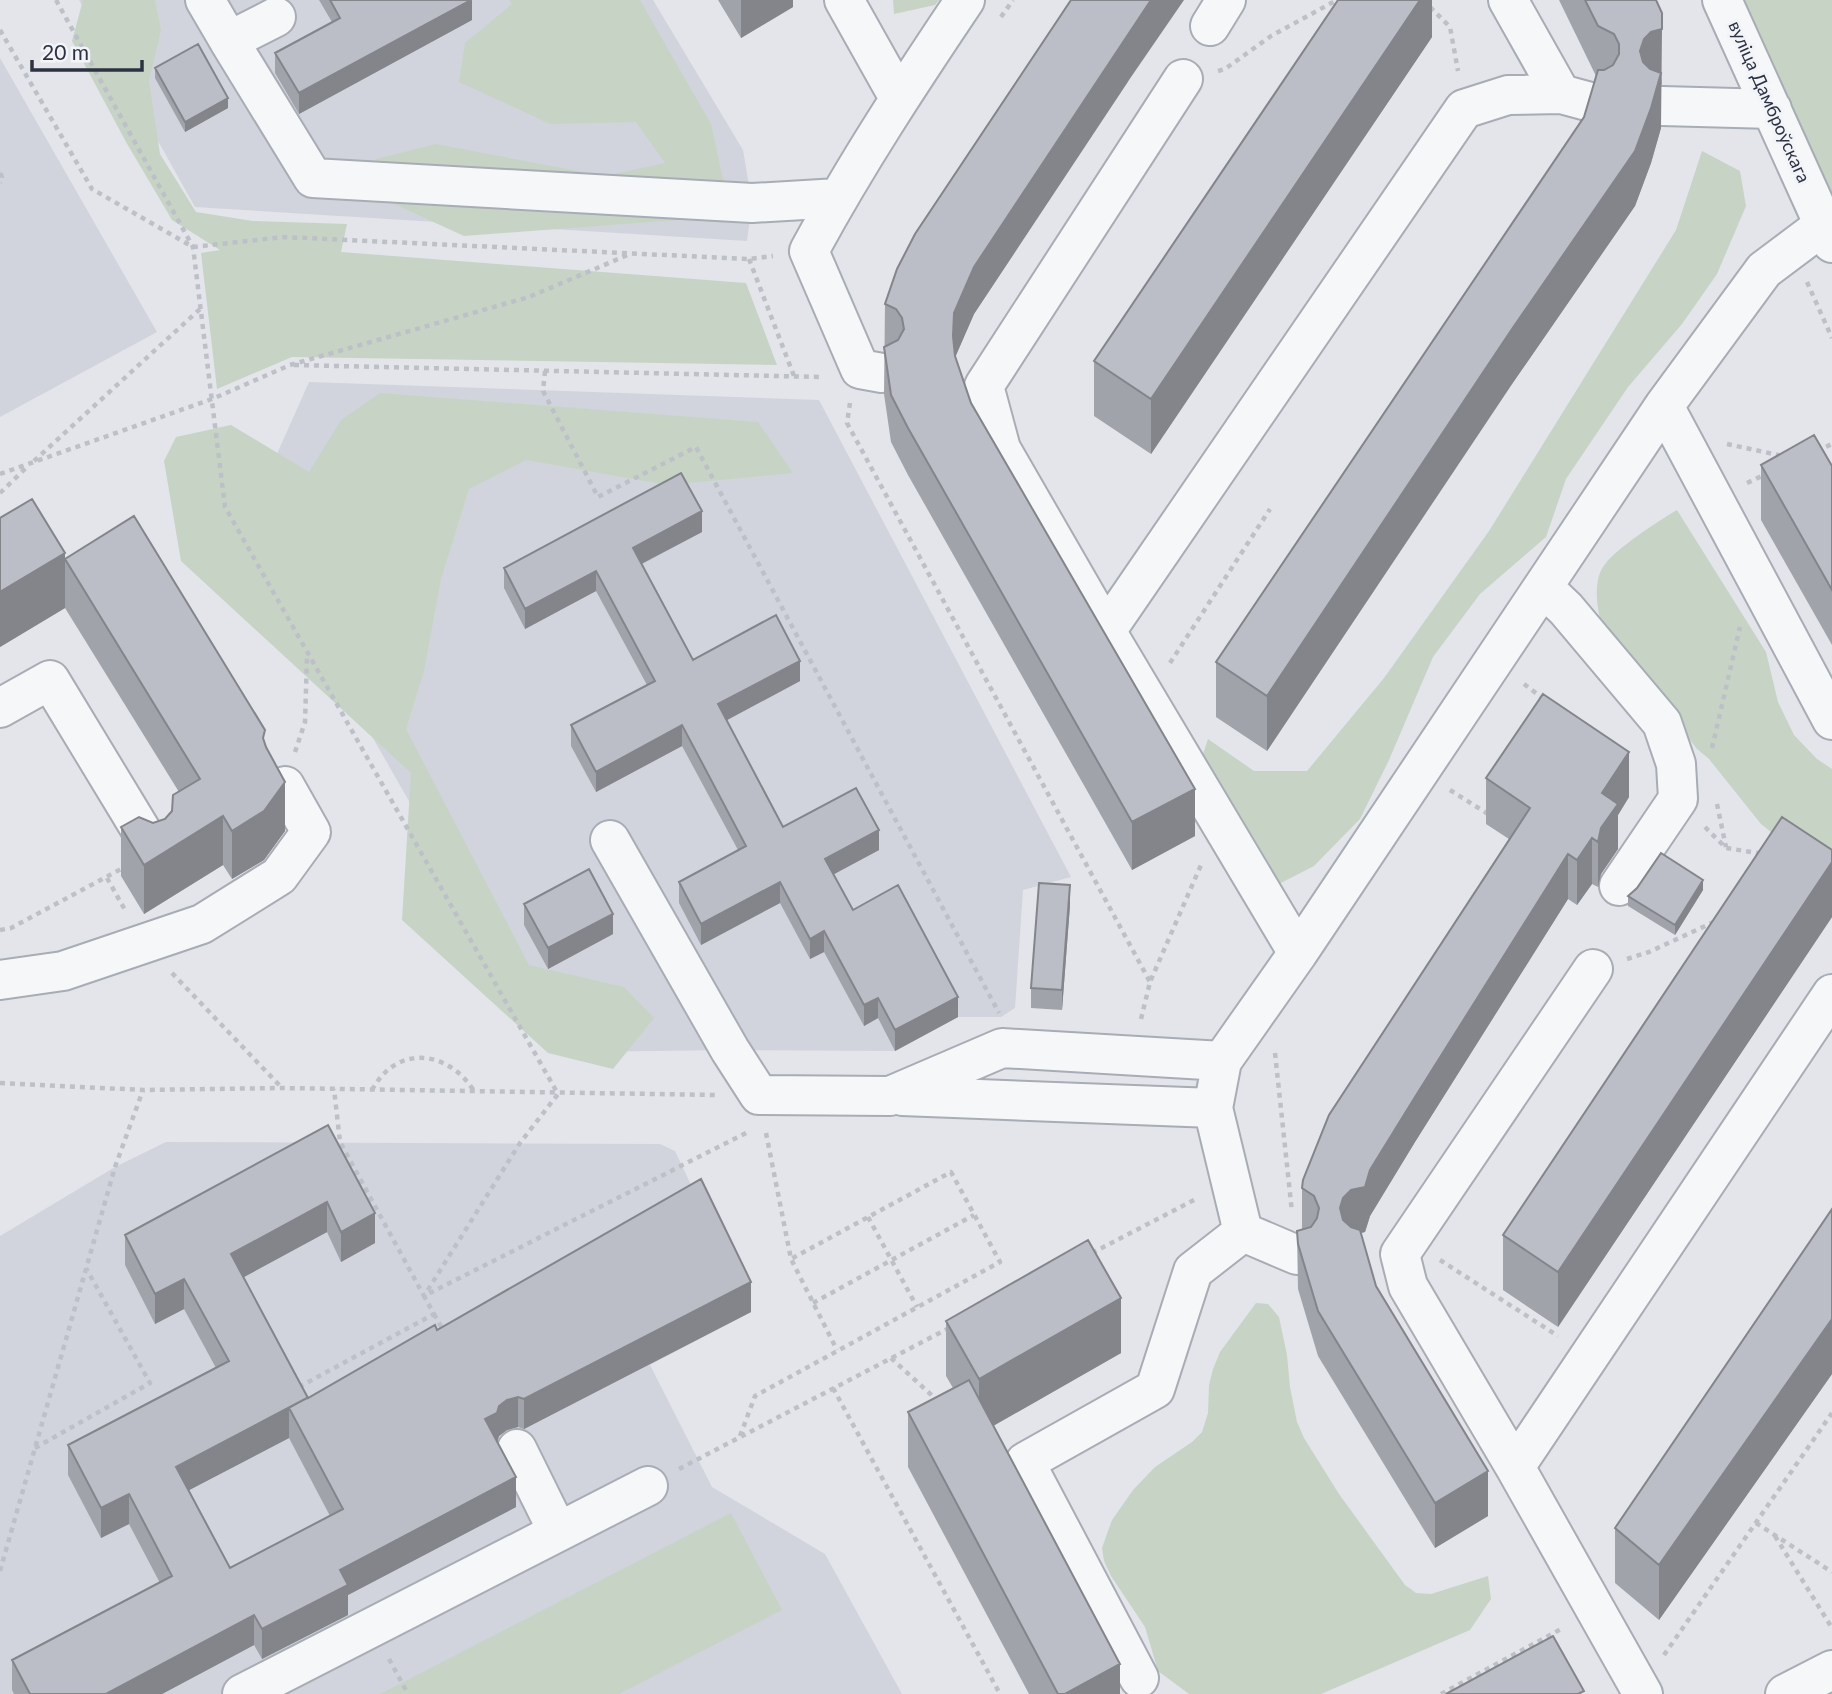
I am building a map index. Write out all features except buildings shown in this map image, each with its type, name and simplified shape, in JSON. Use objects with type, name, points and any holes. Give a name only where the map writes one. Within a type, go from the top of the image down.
[{"type":"street","points":[[205,0],[313,178],[752,203],[838,198]]},
{"type":"street","points":[[844,0],[900,97]]},
{"type":"street","points":[[866,373],[809,251],[900,97],[965,0]]},
{"type":"street","points":[[1508,0],[1561,94]]},
{"type":"street","name":"вуліца Дамброўскага","points":[[1722,0],[1828,234]]},
{"type":"street","points":[[229,41],[276,17]]},
{"type":"street","points":[[1183,79],[968,385],[1001,449],[1106,631],[1297,953]]},
{"type":"street","points":[[1106,631],[1464,109],[1508,95],[1561,94],[1598,104]]},
{"type":"street","points":[[1662,106],[1772,109]]},
{"type":"street","points":[[1243,1232],[1213,1108],[1222,1061],[1544,588],[1672,420],[1764,270],[1828,234]]},
{"type":"street","points":[[1672,420],[1832,720]]},
{"type":"street","points":[[1544,588],[1566,609],[1661,723],[1676,764],[1678,799],[1619,886]]},
{"type":"street","points":[[0,708],[50,680],[153,850]]},
{"type":"street","points":[[0,980],[63,971],[202,924],[279,876],[311,832],[285,786]]},
{"type":"street","points":[[610,840],[762,1109],[890,1096],[1213,1108]]},
{"type":"street","points":[[1593,969],[1403,1264],[1408,1286],[1515,1467],[1594,1611],[1651,1678]]},
{"type":"street","points":[[1515,1467],[1832,993]]},
{"type":"street","points":[[890,1096],[1002,1048],[1222,1061]]},
{"type":"street","points":[[1243,1232],[1297,1255]]},
{"type":"street","points":[[1139,1678],[1025,1462],[1155,1389],[1193,1271],[1243,1232]]},
{"type":"street","points":[[1362,1254],[1403,1264]]},
{"type":"street","points":[[517,1449],[558,1532]]},
{"type":"street","points":[[242,1694],[662,1479]]},
{"type":"street","points":[[1785,1694],[1832,1670]]},
{"type":"path","points":[[56,0],[194,247],[225,507],[307,656],[558,1094]]},
{"type":"path","points":[[1183,79],[1225,69],[1271,36],[1337,0]]},
{"type":"path","points":[[1423,0],[1450,27],[1464,109]]},
{"type":"path","points":[[0,30],[92,189],[194,247],[284,237],[749,259],[809,251]]},
{"type":"path","points":[[0,173],[0,183]]},
{"type":"path","points":[[0,474],[212,399],[290,365],[529,297],[634,252]]},
{"type":"path","points":[[749,259],[794,376]]},
{"type":"path","points":[[0,493],[201,308]]},
{"type":"path","points":[[290,365],[794,376],[866,373]]},
{"type":"path","points":[[545,371],[543,391],[598,498],[696,447],[1001,1017],[1002,1048]]},
{"type":"path","points":[[866,373],[851,395],[847,423],[1150,982],[1220,822]]},
{"type":"path","points":[[1672,420],[1786,456]]},
{"type":"path","points":[[1810,454],[1832,444]]},
{"type":"path","points":[[1714,498],[1775,470]]},
{"type":"path","points":[[1147,699],[1270,509]]},
{"type":"path","points":[[1709,759],[1753,571]]},
{"type":"path","points":[[285,786],[304,722],[307,656]]},
{"type":"path","points":[[1519,681],[1548,702]]},
{"type":"path","points":[[1446,788],[1488,814],[1494,809]]},
{"type":"path","points":[[1678,799],[1726,848],[1774,855]]},
{"type":"path","points":[[1716,799],[1726,848]]},
{"type":"path","points":[[0,930],[11,928],[107,878]]},
{"type":"path","points":[[1593,969],[1649,952],[1722,918]]},
{"type":"path","points":[[145,944],[282,1088]]},
{"type":"path","points":[[1274,1042],[1292,1216]]},
{"type":"path","points":[[372,1090],[380,1076],[395,1065],[413,1058],[434,1059],[450,1065],[465,1076],[475,1092]]},
{"type":"path","points":[[0,1083],[143,1090],[282,1088],[558,1094],[762,1109]]},
{"type":"path","points":[[334,1089],[340,1142],[447,1337]]},
{"type":"path","points":[[0,1571],[115,1167],[143,1090]]},
{"type":"path","points":[[424,1296],[520,1143],[558,1094]]},
{"type":"path","points":[[762,1109],[791,1259],[837,1350]]},
{"type":"path","points":[[424,1296],[762,1109]]},
{"type":"path","points":[[740,1437],[755,1396],[999,1262],[951,1172],[791,1259]]},
{"type":"path","points":[[1085,1256],[1231,1180]]},
{"type":"path","points":[[813,1303],[974,1215]]},
{"type":"path","points":[[868,1217],[917,1307]]},
{"type":"path","points":[[1403,1264],[1441,1259],[1561,1337]]},
{"type":"path","points":[[35,1449],[150,1383],[86,1268]]},
{"type":"path","points":[[289,1393],[433,1314]]},
{"type":"path","points":[[662,1479],[952,1326]]},
{"type":"path","points":[[891,1358],[940,1403]]},
{"type":"path","points":[[833,1388],[1000,1694]]},
{"type":"path","points":[[1651,1678],[1832,1413]]},
{"type":"path","points":[[1756,1523],[1832,1572]]},
{"type":"path","points":[[1775,1536],[1832,1628]]},
{"type":"path","points":[[1441,1694],[1594,1611]]},
{"type":"path","points":[[403,1685],[408,1694]]},
{"type":"shaded area","points":[[79,0],[653,0],[743,150],[752,203],[747,241],[195,207]]},
{"type":"shaded area","points":[[0,58],[157,332],[0,417]]},
{"type":"shaded area","points":[[309,382],[819,400],[1071,877],[1023,890],[1015,1008],[1001,1017],[958,1017],[895,1051],[573,1052],[511,980],[248,519]]},
{"type":"shaded area","points":[[166,1142],[660,1144],[675,1151],[751,1312],[650,1365],[712,1487],[825,1554],[902,1694],[0,1694],[0,1236],[115,1167]]},
{"type":"green space","points":[[83,0],[155,0],[161,30],[149,81],[160,154],[196,212],[253,221],[347,224],[341,252],[746,283],[777,365],[292,357],[217,389],[201,253],[220,250],[172,220],[126,142],[72,41]]},
{"type":"green space","points":[[509,0],[640,0],[711,124],[731,216],[464,236],[383,199],[376,159],[436,144],[604,176],[665,163],[636,122],[550,124],[459,82],[465,43],[512,4]]},
{"type":"green space","points":[[893,0],[939,0],[935,5],[894,14]]},
{"type":"green space","points":[[1733,0],[1832,0],[1832,209]]},
{"type":"green space","points":[[1702,151],[1740,171],[1746,206],[1717,274],[1682,324],[1628,387],[1566,479],[1546,537],[1480,594],[1433,657],[1389,760],[1360,819],[1314,866],[1275,886],[1200,763],[1208,739],[1254,771],[1307,771],[1384,678],[1489,531],[1676,230]]},
{"type":"green space","points":[[380,393],[758,422],[793,473],[667,485],[526,460],[469,489],[441,579],[424,671],[406,729],[529,965],[624,987],[654,1018],[613,1069],[548,1053],[402,920],[411,773],[181,561],[164,461],[176,437],[231,425],[309,472],[341,420]]},
{"type":"green space","points":[[1677,510],[1766,652],[1778,702],[1794,735],[1817,759],[1832,769],[1832,850],[1785,838],[1761,824],[1709,759],[1697,749],[1602,626],[1597,588],[1603,567],[1626,544]]},
{"type":"green space","points":[[1256,1303],[1268,1304],[1279,1317],[1297,1422],[1304,1438],[1339,1494],[1405,1585],[1416,1593],[1431,1594],[1488,1576],[1491,1599],[1470,1630],[1321,1694],[1189,1694],[1158,1671],[1145,1627],[1111,1576],[1102,1548],[1112,1520],[1133,1490],[1155,1467],[1202,1432],[1208,1413],[1209,1385],[1220,1352]]},
{"type":"green space","points":[[731,1513],[782,1610],[619,1694],[380,1694]]}]
